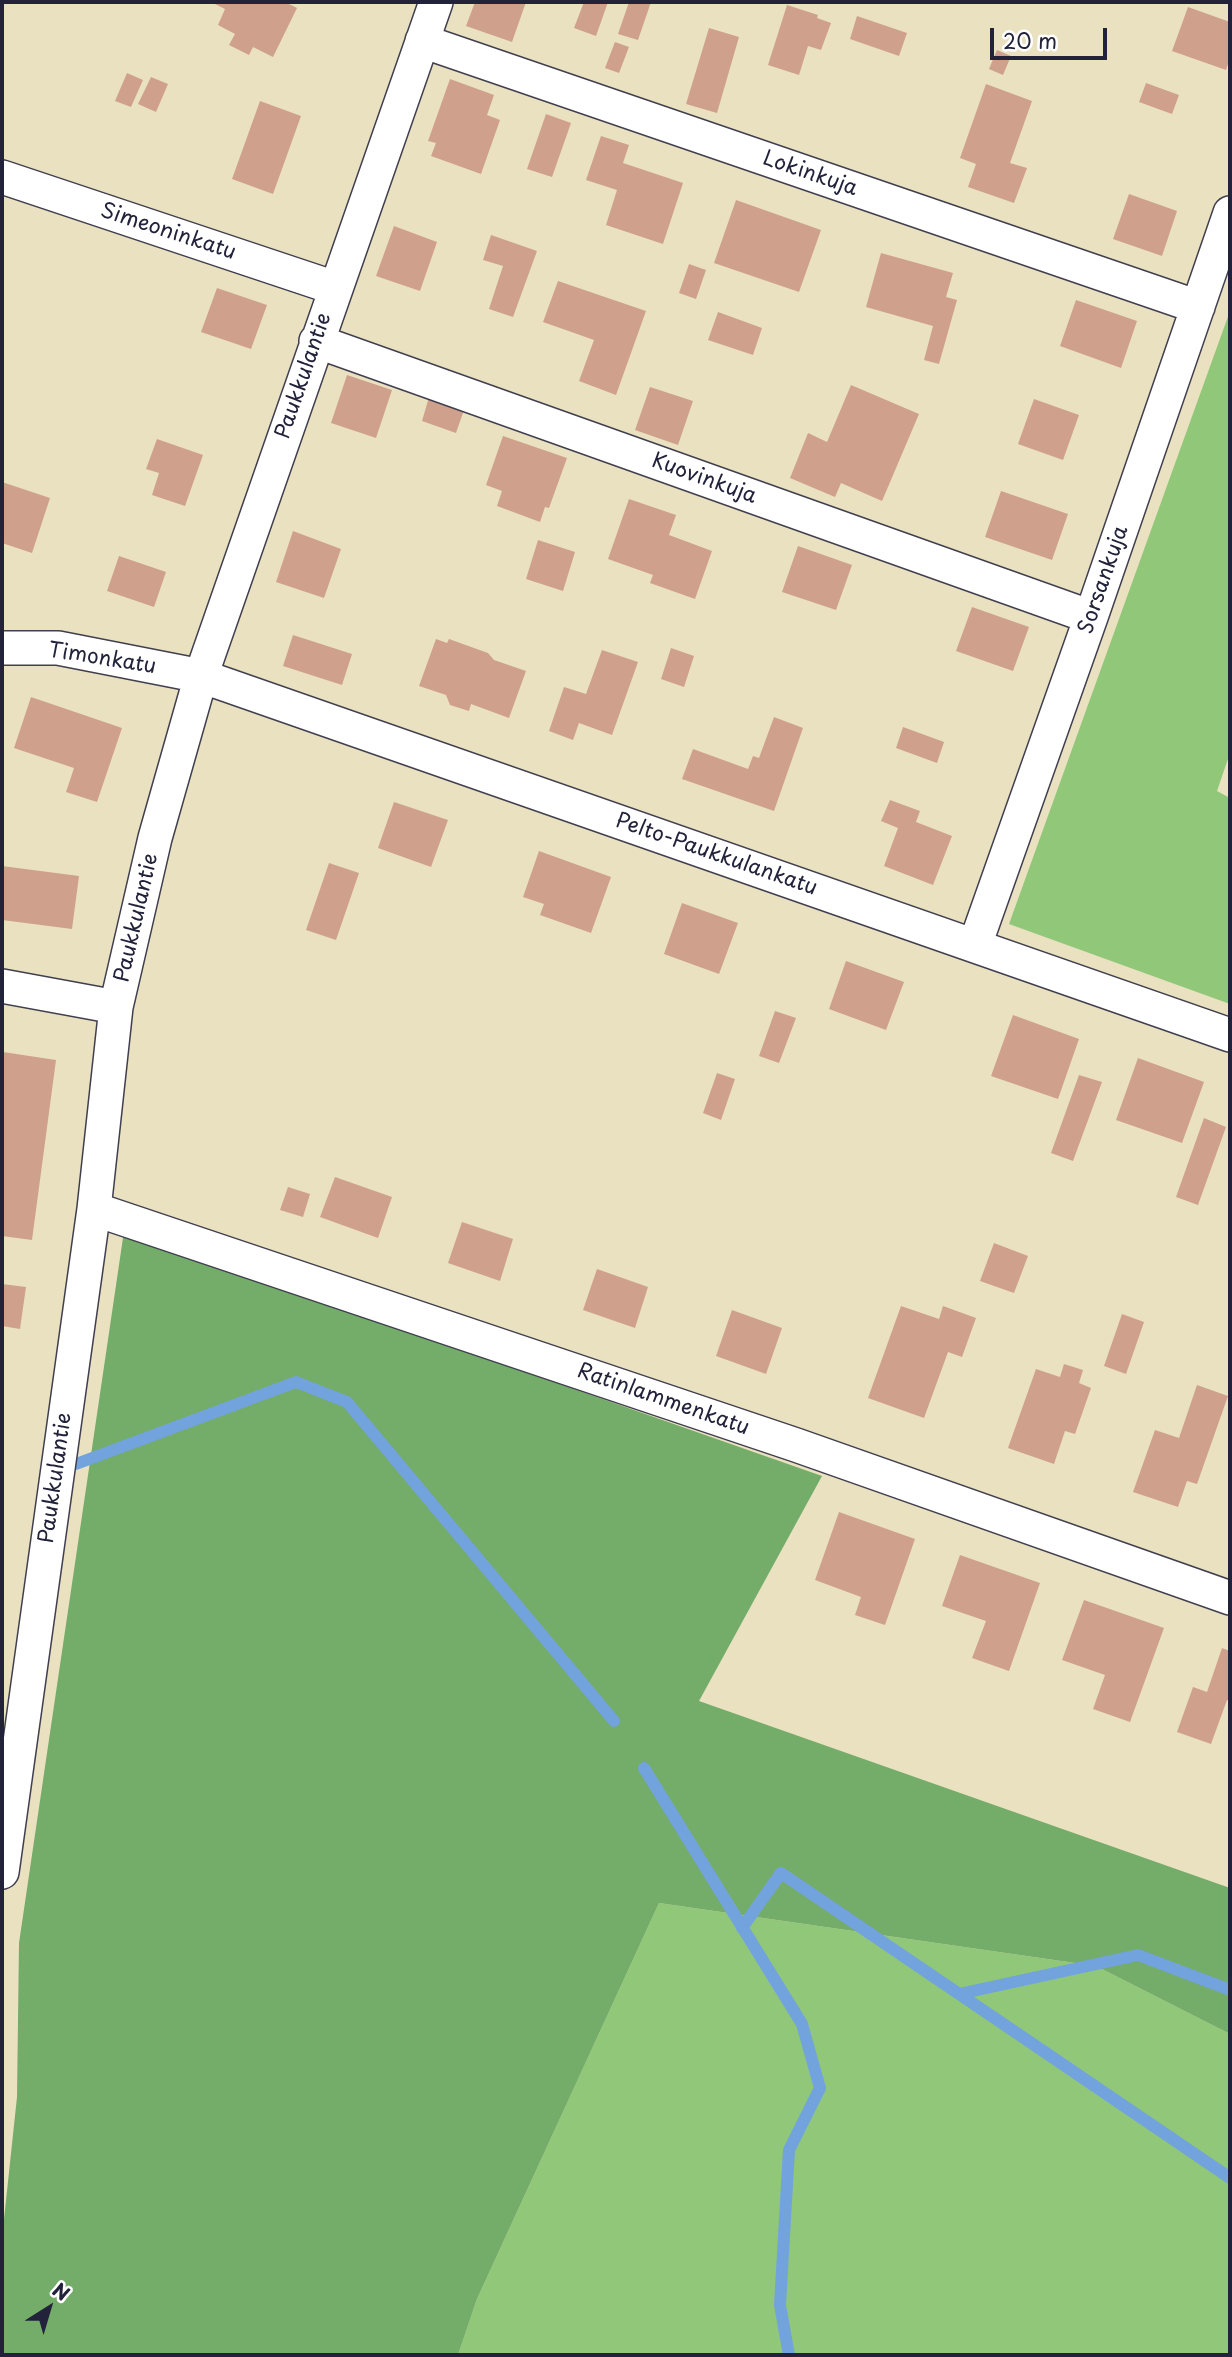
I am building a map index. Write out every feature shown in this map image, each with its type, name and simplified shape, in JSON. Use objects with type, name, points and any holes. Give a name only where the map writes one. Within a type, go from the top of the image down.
[{"type":"street","name":"Paukkulantie","points":[[2,1872],[94,1209],[116,1007],[155,838],[201,676],[422,41],[431,4]]},
{"type":"street","name":"Lokinkuja","points":[[422,41],[1198,307]]},
{"type":"street","name":"Simeoninkatu","points":[[2,177],[335,288]]},
{"type":"street","name":"Sorsankuja","points":[[975,945],[1230,214]]},
{"type":"street","name":"Kuovinkuja","points":[[316,341],[1091,617]]},
{"type":"street","name":"Timonkatu","points":[[2,648],[58,648],[201,676]]},
{"type":"street","name":"Pelto-Paukkulankatu","points":[[201,676],[1230,1035]]},
{"type":"street","points":[[2,986],[116,1007]]},
{"type":"street","name":"Ratinlammenkatu","points":[[94,1209],[796,1445],[1230,1598]]},
{"type":"green space","points":[[1230,311],[1230,753],[1217,791],[1230,798],[1230,1004],[1009,924]]},
{"type":"green space","points":[[124,1231],[822,1476],[699,1701],[1230,1888],[1230,2034],[1096,1966],[659,1903],[477,2299],[458,2355],[2,2355],[2,2238],[17,2097],[19,1943]]},
{"type":"green space","points":[[659,1903],[1096,1966],[1230,2034],[1230,2355],[458,2355],[477,2299]]},
{"type":"building","points":[[211,2],[285,2],[297,8],[273,57],[253,47],[249,55],[229,45],[235,34],[218,25],[225,9]]},
{"type":"building","points":[[475,2],[526,2],[512,42],[466,26]]},
{"type":"building","points":[[584,2],[608,2],[596,36],[574,28]]},
{"type":"building","points":[[629,2],[651,2],[638,40],[618,34]]},
{"type":"building","points":[[787,5],[818,15],[817,18],[831,23],[821,50],[808,46],[799,75],[768,65]]},
{"type":"building","points":[[1188,7],[1230,22],[1230,58],[1226,70],[1172,51]]},
{"type":"building","points":[[857,16],[907,33],[899,56],[850,39]]},
{"type":"building","points":[[709,28],[739,37],[717,113],[686,104]]},
{"type":"building","points":[[615,42],[629,47],[619,73],[605,68]]},
{"type":"building","points":[[997,50],[1011,56],[1003,75],[989,69]]},
{"type":"building","points":[[127,73],[143,80],[131,107],[115,101]]},
{"type":"building","points":[[151,77],[168,84],[156,112],[138,104]]},
{"type":"building","points":[[450,79],[494,95],[487,115],[500,120],[481,174],[431,156],[436,143],[428,141]]},
{"type":"building","points":[[1146,83],[1179,95],[1172,114],[1139,102]]},
{"type":"building","points":[[986,84],[1032,101],[1010,163],[1027,168],[1014,203],[968,187],[976,164],[960,158]]},
{"type":"building","points":[[260,101],[301,116],[273,194],[232,179]]},
{"type":"building","points":[[546,114],[571,123],[552,177],[527,169]]},
{"type":"building","points":[[601,136],[629,145],[623,163],[683,183],[663,244],[606,225],[617,190],[586,180]]},
{"type":"building","points":[[1129,194],[1177,211],[1162,256],[1113,239]]},
{"type":"building","points":[[736,200],[821,230],[799,292],[714,263]]},
{"type":"building","points":[[394,226],[437,242],[420,291],[376,276]]},
{"type":"building","points":[[491,235],[537,251],[513,317],[489,309],[503,266],[483,260]]},
{"type":"building","points":[[881,253],[953,273],[946,297],[957,300],[939,364],[924,360],[933,326],[866,307]]},
{"type":"building","points":[[689,264],[706,270],[696,299],[679,293]]},
{"type":"building","points":[[558,281],[646,311],[616,395],[579,381],[594,340],[543,322]]},
{"type":"building","points":[[217,288],[267,305],[251,349],[201,332]]},
{"type":"building","points":[[1076,300],[1137,321],[1121,368],[1060,346]]},
{"type":"building","points":[[718,312],[762,328],[753,355],[708,340]]},
{"type":"building","points":[[347,375],[392,390],[376,438],[331,423]]},
{"type":"building","points":[[851,385],[919,414],[882,501],[841,483],[835,497],[790,478],[808,433],[827,442]]},
{"type":"building","points":[[650,387],[693,401],[678,445],[635,430]]},
{"type":"building","points":[[429,397],[464,410],[456,433],[422,421]]},
{"type":"building","points":[[1034,399],[1079,415],[1063,460],[1018,444]]},
{"type":"building","points":[[503,436],[567,458],[549,508],[545,507],[540,522],[497,506],[502,491],[486,485]]},
{"type":"building","points":[[157,439],[203,455],[185,506],[152,495],[159,473],[146,469]]},
{"type":"building","points":[[2,482],[50,498],[32,553],[2,543]]},
{"type":"building","points":[[1001,491],[1068,514],[1052,560],[985,537]]},
{"type":"building","points":[[629,499],[676,515],[669,535],[712,551],[695,599],[650,583],[653,575],[608,559]]},
{"type":"building","points":[[293,531],[341,549],[324,598],[276,582]]},
{"type":"building","points":[[538,540],[575,552],[563,591],[526,579]]},
{"type":"building","points":[[798,546],[852,565],[836,610],[782,592]]},
{"type":"building","points":[[119,556],[166,572],[154,607],[107,591]]},
{"type":"building","points":[[972,607],[1029,627],[1013,671],[956,651]]},
{"type":"building","points":[[293,635],[352,654],[342,685],[283,666]]},
{"type":"building","points":[[436,639],[447,643],[449,639],[488,653],[494,660],[526,671],[509,718],[471,704],[469,711],[450,705],[446,695],[419,686]]},
{"type":"building","points":[[671,648],[694,656],[684,687],[661,679]]},
{"type":"building","points":[[602,650],[638,662],[612,735],[579,723],[573,740],[549,731],[564,687],[586,694]]},
{"type":"building","points":[[31,697],[122,728],[97,802],[66,792],[74,768],[14,748]]},
{"type":"building","points":[[774,717],[803,728],[774,811],[682,779],[693,749],[748,769],[753,756],[759,758]]},
{"type":"building","points":[[903,727],[944,742],[937,763],[896,748]]},
{"type":"building","points":[[890,800],[920,811],[916,822],[952,836],[933,885],[884,866],[898,828],[881,821]]},
{"type":"building","points":[[394,802],[448,820],[431,867],[378,848]]},
{"type":"building","points":[[539,851],[611,877],[591,933],[540,915],[544,904],[523,897]]},
{"type":"building","points":[[329,863],[359,873],[336,940],[306,930]]},
{"type":"building","points":[[2,866],[79,876],[72,929],[2,920]]},
{"type":"building","points":[[682,903],[738,923],[719,974],[664,954]]},
{"type":"building","points":[[846,961],[904,982],[886,1030],[829,1009]]},
{"type":"building","points":[[775,1011],[796,1018],[779,1063],[759,1056]]},
{"type":"building","points":[[1013,1015],[1079,1039],[1058,1099],[991,1076]]},
{"type":"building","points":[[3,1052],[56,1060],[32,1240],[2,1236]]},
{"type":"building","points":[[1138,1058],[1204,1082],[1182,1143],[1116,1120]]},
{"type":"building","points":[[717,1073],[735,1079],[721,1120],[703,1113]]},
{"type":"building","points":[[1079,1075],[1102,1082],[1073,1161],[1051,1153]]},
{"type":"building","points":[[1204,1118],[1226,1127],[1198,1205],[1176,1197]]},
{"type":"building","points":[[335,1177],[392,1197],[378,1238],[320,1217]]},
{"type":"building","points":[[288,1187],[310,1194],[303,1217],[280,1210]]},
{"type":"building","points":[[462,1222],[513,1239],[500,1281],[448,1263]]},
{"type":"building","points":[[994,1243],[1028,1256],[1014,1293],[980,1281]]},
{"type":"building","points":[[597,1269],[648,1287],[635,1328],[583,1310]]},
{"type":"building","points":[[2,1284],[26,1287],[20,1329],[2,1326]]},
{"type":"building","points":[[901,1306],[939,1319],[943,1306],[976,1318],[962,1357],[948,1352],[924,1418],[868,1398]]},
{"type":"building","points":[[732,1310],[782,1328],[766,1374],[716,1356]]},
{"type":"building","points":[[1122,1314],[1144,1322],[1126,1374],[1104,1366]]},
{"type":"building","points":[[1064,1364],[1083,1370],[1079,1383],[1091,1388],[1075,1434],[1065,1431],[1054,1464],[1008,1448],[1036,1369],[1060,1377]]},
{"type":"building","points":[[1197,1385],[1228,1396],[1197,1484],[1187,1481],[1178,1507],[1133,1492],[1155,1430],[1179,1438]]},
{"type":"building","points":[[839,1512],[915,1539],[885,1625],[855,1615],[861,1597],[815,1580]]},
{"type":"building","points":[[960,1555],[1040,1583],[1009,1671],[972,1658],[986,1621],[942,1606]]},
{"type":"building","points":[[1084,1600],[1164,1628],[1130,1722],[1093,1709],[1105,1675],[1062,1660]]},
{"type":"building","points":[[1222,1648],[1230,1651],[1230,1701],[1227,1700],[1211,1744],[1177,1732],[1193,1687],[1207,1692]]},
{"type":"waterway","points":[[76,1464],[296,1382],[347,1402],[614,1721]]},
{"type":"waterway","points":[[644,1768],[802,2024],[820,2088],[789,2150],[780,2305],[789,2355]]},
{"type":"waterway","points":[[742,1928],[781,1873],[1230,2178]]},
{"type":"waterway","points":[[959,1994],[1138,1955],[1230,1990]]}]
